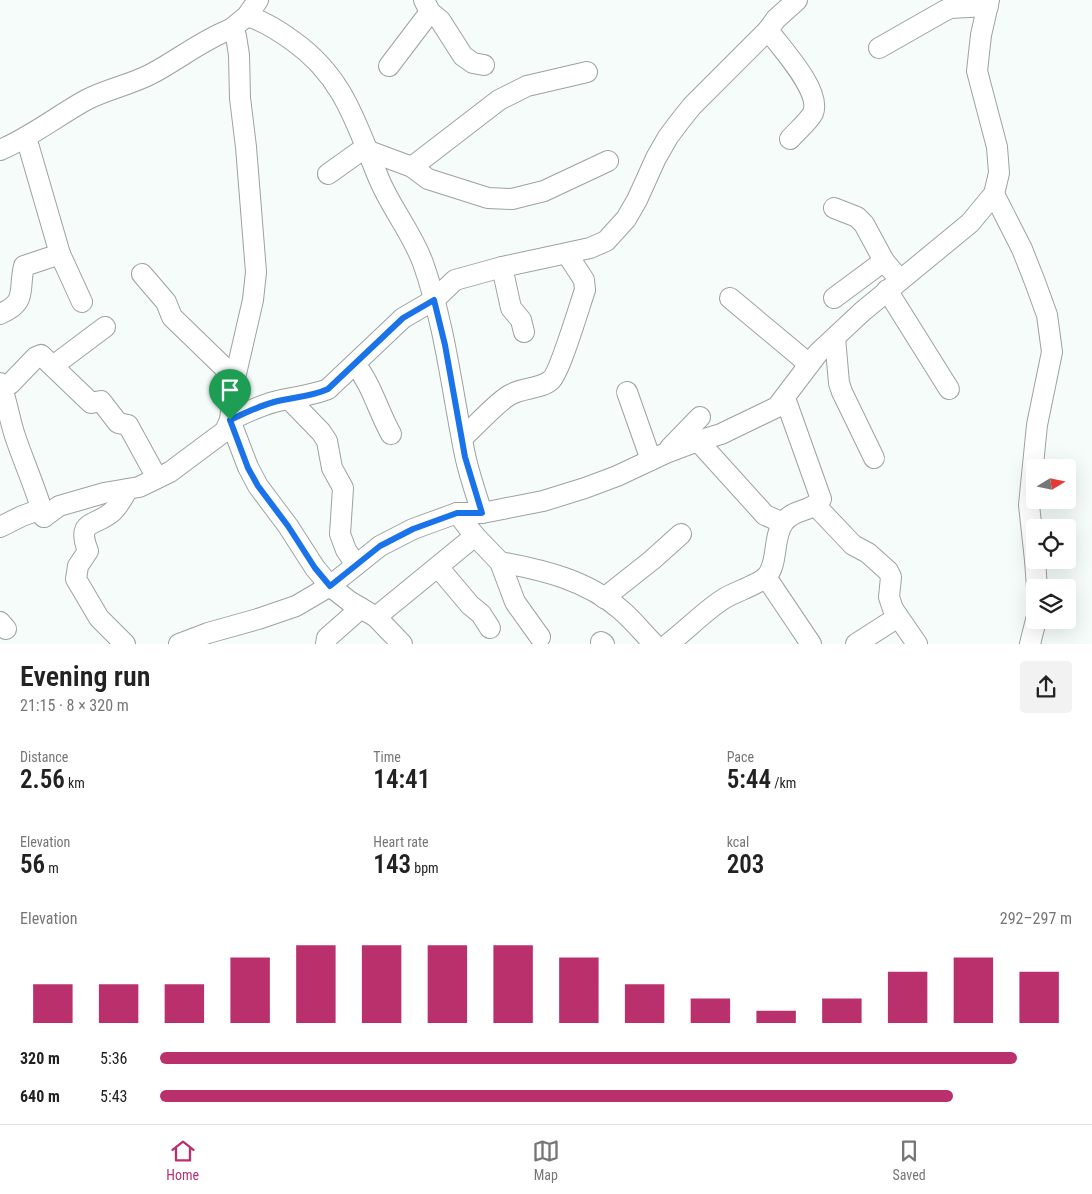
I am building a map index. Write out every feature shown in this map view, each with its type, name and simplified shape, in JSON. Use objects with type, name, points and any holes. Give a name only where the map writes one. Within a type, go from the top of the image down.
[{"type":"street","points":[[230,420],[255,408],[328,389],[369,348],[403,318],[434,300],[455,280],[502,267],[567,254],[590,248],[606,241],[626,219],[638,200],[656,158],[668,137],[692,106],[796,0]]},
{"type":"street","points":[[179,644],[208,633],[296,606],[330,586],[380,546],[413,529],[457,513],[482,513],[544,501],[617,476],[658,457],[721,434],[777,406],[818,353],[893,285],[970,223],[994,194],[999,173],[997,147],[977,70],[981,35],[989,3],[944,10],[880,48]]},
{"type":"street","points":[[390,66],[427,6],[440,20],[463,56],[473,63],[484,66]]},
{"type":"street","points":[[0,150],[26,137],[88,99],[150,75],[213,36],[231,29],[253,8],[272,27],[306,50],[320,63],[343,95],[380,180],[422,262],[445,345],[465,457],[482,513]]},
{"type":"street","points":[[44,517],[60,506],[104,493],[139,487],[170,472],[225,431],[230,420],[235,378],[252,300],[256,272],[240,98],[239,55],[236,36],[231,29]]},
{"type":"street","points":[[768,30],[810,86],[815,100],[812,113],[790,139]]},
{"type":"street","points":[[412,167],[499,100],[527,86],[587,72]]},
{"type":"street","points":[[26,137],[60,254],[82,302]]},
{"type":"street","points":[[368,149],[412,167],[428,179],[488,198],[512,199],[544,191],[608,162]]},
{"type":"street","points":[[328,174],[368,149]]},
{"type":"street","points":[[994,194],[1022,249],[1038,290],[1047,315],[1052,352],[1037,426],[1029,505],[1031,519]]},
{"type":"street","points":[[834,208],[857,217],[864,224],[884,262],[893,285],[949,389]]},
{"type":"street","points":[[0,314],[9,310],[19,301],[24,266],[60,254]]},
{"type":"street","points":[[462,438],[507,396],[522,389],[538,387],[551,380],[560,362],[585,290],[584,280],[567,254]]},
{"type":"street","points":[[834,298],[884,262]]},
{"type":"street","points":[[502,267],[511,308],[521,320],[524,332]]},
{"type":"street","points":[[142,274],[166,302],[172,317],[235,378]]},
{"type":"street","points":[[730,298],[809,364]]},
{"type":"street","points":[[53,366],[105,327]]},
{"type":"street","points":[[835,338],[839,383],[874,458]]},
{"type":"street","points":[[44,517],[39,498],[15,435],[5,395],[5,383],[41,355],[92,403],[101,401],[118,423],[128,425],[157,478]]},
{"type":"street","points":[[355,364],[363,374],[382,419],[391,434]]},
{"type":"street","points":[[627,392],[658,457]]},
{"type":"street","points":[[668,644],[724,598],[766,577],[772,564],[776,541],[783,523],[793,514],[816,506],[821,499],[785,398]]},
{"type":"street","points":[[289,399],[321,432],[327,441],[332,468],[343,488],[340,534],[346,550],[356,565]]},
{"type":"street","points":[[658,457],[700,417]]},
{"type":"street","points":[[230,420],[248,468],[258,486],[288,526],[306,556],[330,586],[349,602],[369,613],[402,644]]},
{"type":"street","points":[[698,441],[765,515],[783,523]]},
{"type":"street","points":[[125,644],[99,618],[76,579],[78,566],[88,551],[83,539],[83,532],[88,526],[112,512],[119,505],[128,489]]},
{"type":"street","points":[[816,506],[853,545],[868,552],[888,571],[892,578],[888,597],[917,644]]},
{"type":"street","points":[[0,527],[39,510],[44,517]]},
{"type":"street","points":[[457,513],[475,536],[500,562],[515,602],[540,637]]},
{"type":"street","points":[[604,598],[681,534]]},
{"type":"street","points":[[326,644],[327,638],[369,613],[438,567],[475,536]]},
{"type":"street","points":[[500,562],[540,570],[590,589],[621,610],[654,644]]},
{"type":"street","points":[[438,567],[470,606],[481,614],[490,628]]},
{"type":"street","points":[[766,577],[811,644]]},
{"type":"street","points":[[856,644],[898,616]]},
{"type":"street","points":[[1030,644],[1034,629]]},
{"type":"route","points":[[434,300],[445,345],[465,457],[482,513],[457,513],[413,529],[380,546],[330,586],[301,549],[288,526],[258,486],[248,468],[230,420],[255,408],[328,389],[361,359],[369,348],[403,318],[434,300]]}]
